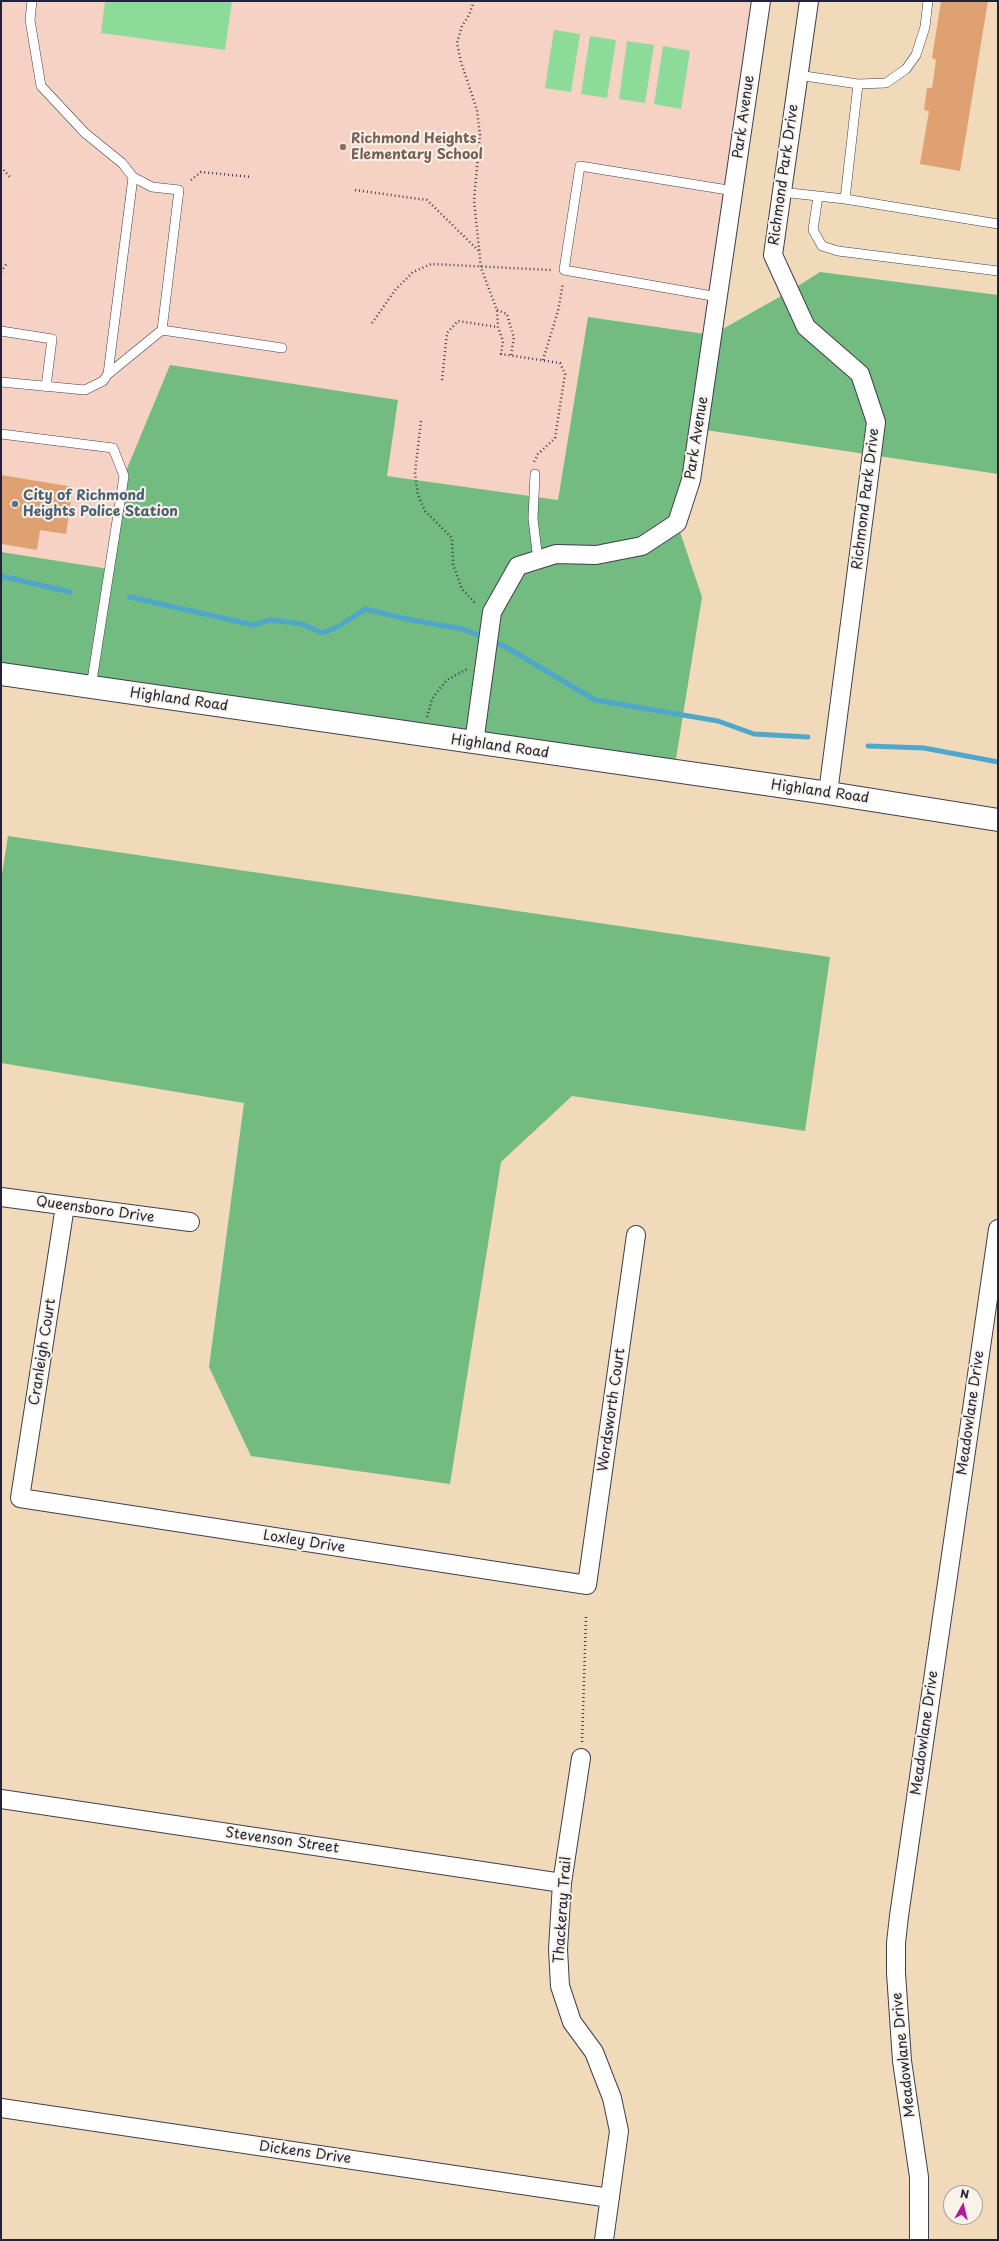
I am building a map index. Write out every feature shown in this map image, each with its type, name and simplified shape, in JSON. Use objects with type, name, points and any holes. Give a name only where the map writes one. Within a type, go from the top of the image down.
[{"type":"street","name":"Park Avenue","points":[[474,743],[478,663],[485,611],[518,566],[556,554],[596,555],[642,546],[677,523],[691,480],[761,1]]},
{"type":"street","name":"Richmond Park Drive","points":[[809,1],[773,255],[806,327],[860,374],[876,422],[828,793]]},
{"type":"street","name":"Highland Road","points":[[1,674],[828,793],[998,820]]},
{"type":"street","name":"Queensboro Drive","points":[[1,1197],[190,1222]]},
{"type":"street","name":"Cranleigh Court","points":[[20,1498],[65,1206]]},
{"type":"street","name":"Meadowlane Drive","points":[[919,2240],[919,2177],[898,2020],[897,1936],[998,1229]]},
{"type":"street","name":"Wordsworth Court","points":[[587,1585],[636,1235]]},
{"type":"street","name":"Loxley Drive","points":[[20,1498],[587,1585]]},
{"type":"street","name":"Thackeray Trail","points":[[580,1758],[562,1883],[558,1949],[560,1986],[572,2022],[594,2052],[612,2098],[619,2131],[604,2240]]},
{"type":"street","name":"Stevenson Street","points":[[1,1799],[562,1883]]},
{"type":"street","name":"Dickens Drive","points":[[1,2108],[610,2198]]},
{"type":"lane","points":[[1,382],[85,390],[103,380],[108,374],[162,330],[179,190],[152,187],[133,177],[122,163],[85,133],[40,86],[30,20],[32,1]]},
{"type":"lane","points":[[798,75],[858,84],[886,84],[906,69],[916,54],[925,27],[928,1]]},
{"type":"lane","points":[[845,199],[858,84]]},
{"type":"lane","points":[[718,296],[564,270],[580,166],[734,191]]},
{"type":"lane","points":[[108,374],[133,177]]},
{"type":"lane","points":[[781,192],[845,199],[998,224]]},
{"type":"lane","points":[[818,196],[814,230],[822,246],[838,251],[998,271]]},
{"type":"lane","points":[[162,330],[282,348]]},
{"type":"lane","points":[[1,331],[52,339],[46,387]]},
{"type":"lane","points":[[1,434],[113,448],[124,476],[91,687]]},
{"type":"lane","points":[[535,474],[533,519],[538,560]]},
{"type":"path","points":[[474,1],[470,15],[462,26],[457,43],[477,110],[480,135],[474,200],[481,268],[497,310],[498,328],[503,340],[501,354],[560,363],[565,374],[555,438],[533,464],[537,467],[535,474]]},
{"type":"path","points":[[1,167],[10,177]]},
{"type":"path","points":[[192,180],[201,172],[252,177]]},
{"type":"path","points":[[355,190],[427,200],[480,252]]},
{"type":"path","points":[[1,272],[7,263]]},
{"type":"path","points":[[372,323],[396,289],[413,272],[431,264],[481,268],[564,270],[558,311],[543,360]]},
{"type":"path","points":[[497,310],[507,314],[514,337],[511,355]]},
{"type":"path","points":[[442,380],[447,333],[458,321],[498,328]]},
{"type":"path","points":[[421,421],[415,473],[418,495],[425,511],[452,538],[453,564],[462,589],[485,611]]},
{"type":"path","points":[[426,722],[432,699],[447,680],[478,663]]},
{"type":"path","points":[[580,1758],[584,1719],[586,1617]]},
{"type":"shaded area","points":[[1,1],[761,1],[712,335],[588,317],[558,500],[387,476],[398,400],[109,569],[1,552]]},
{"type":"green space","points":[[105,1],[232,1],[225,50],[101,33]]},
{"type":"green space","points":[[554,30],[580,34],[571,92],[545,88]]},
{"type":"green space","points":[[590,36],[616,40],[607,98],[581,94]]},
{"type":"green space","points":[[627,41],[654,45],[645,103],[619,99]]},
{"type":"green space","points":[[663,46],[690,51],[681,109],[654,104]]},
{"type":"green space","points":[[820,272],[998,295],[998,474],[699,429],[677,523],[702,597],[674,771],[1,674],[1,552],[109,569],[124,476],[170,365],[398,400],[387,476],[558,500],[588,317],[712,335],[790,291]]},
{"type":"green space","points":[[8,836],[830,957],[805,1131],[572,1096],[501,1162],[450,1484],[251,1456],[209,1367],[244,1103],[1,1063],[1,881]]},
{"type":"building","points":[[941,1],[988,1],[960,171],[920,164],[929,111],[924,110],[927,88],[932,88],[936,60],[932,58]]},
{"type":"building","points":[[1,475],[73,487],[66,534],[40,530],[37,550],[2,544]]},
{"type":"waterway","points":[[1,576],[70,592]]},
{"type":"waterway","points":[[130,597],[253,625],[270,620],[303,624],[322,633],[338,627],[365,609],[411,620],[463,629],[506,647],[595,700],[718,721],[754,734],[808,737]]},
{"type":"waterway","points":[[868,746],[924,748],[998,762]]},
{"type":"place","name":"Richmond Heights Elementary School","points":[[343,147]]},
{"type":"place","name":"City of Richmond Heights Police Station","points":[[15,504]]}]
